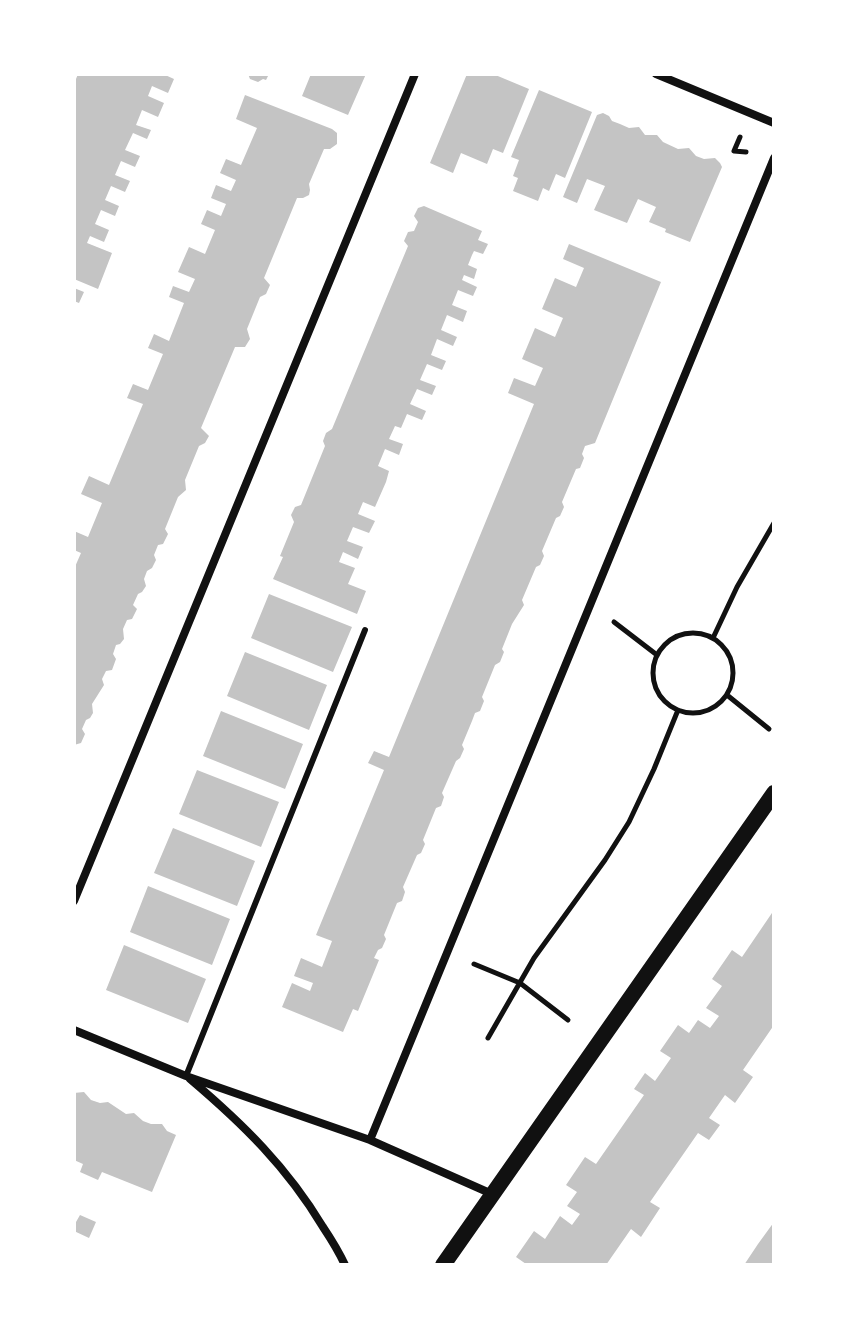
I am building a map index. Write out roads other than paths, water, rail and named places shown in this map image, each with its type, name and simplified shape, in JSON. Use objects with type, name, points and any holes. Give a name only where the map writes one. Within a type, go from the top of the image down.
[{"type":"main road","points":[[443,1265],[774,793]]},
{"type":"street","points":[[74,901],[415,74]]},
{"type":"street","points":[[656,74],[774,123]]},
{"type":"street","points":[[370,1140],[774,158]]},
{"type":"street","points":[[74,1030],[186,1076],[370,1140],[492,1194]]},
{"type":"street","points":[[186,1076],[229,1112],[269,1152],[309,1202],[345,1265]]},
{"type":"lane","points":[[186,1076],[365,630]]}]
